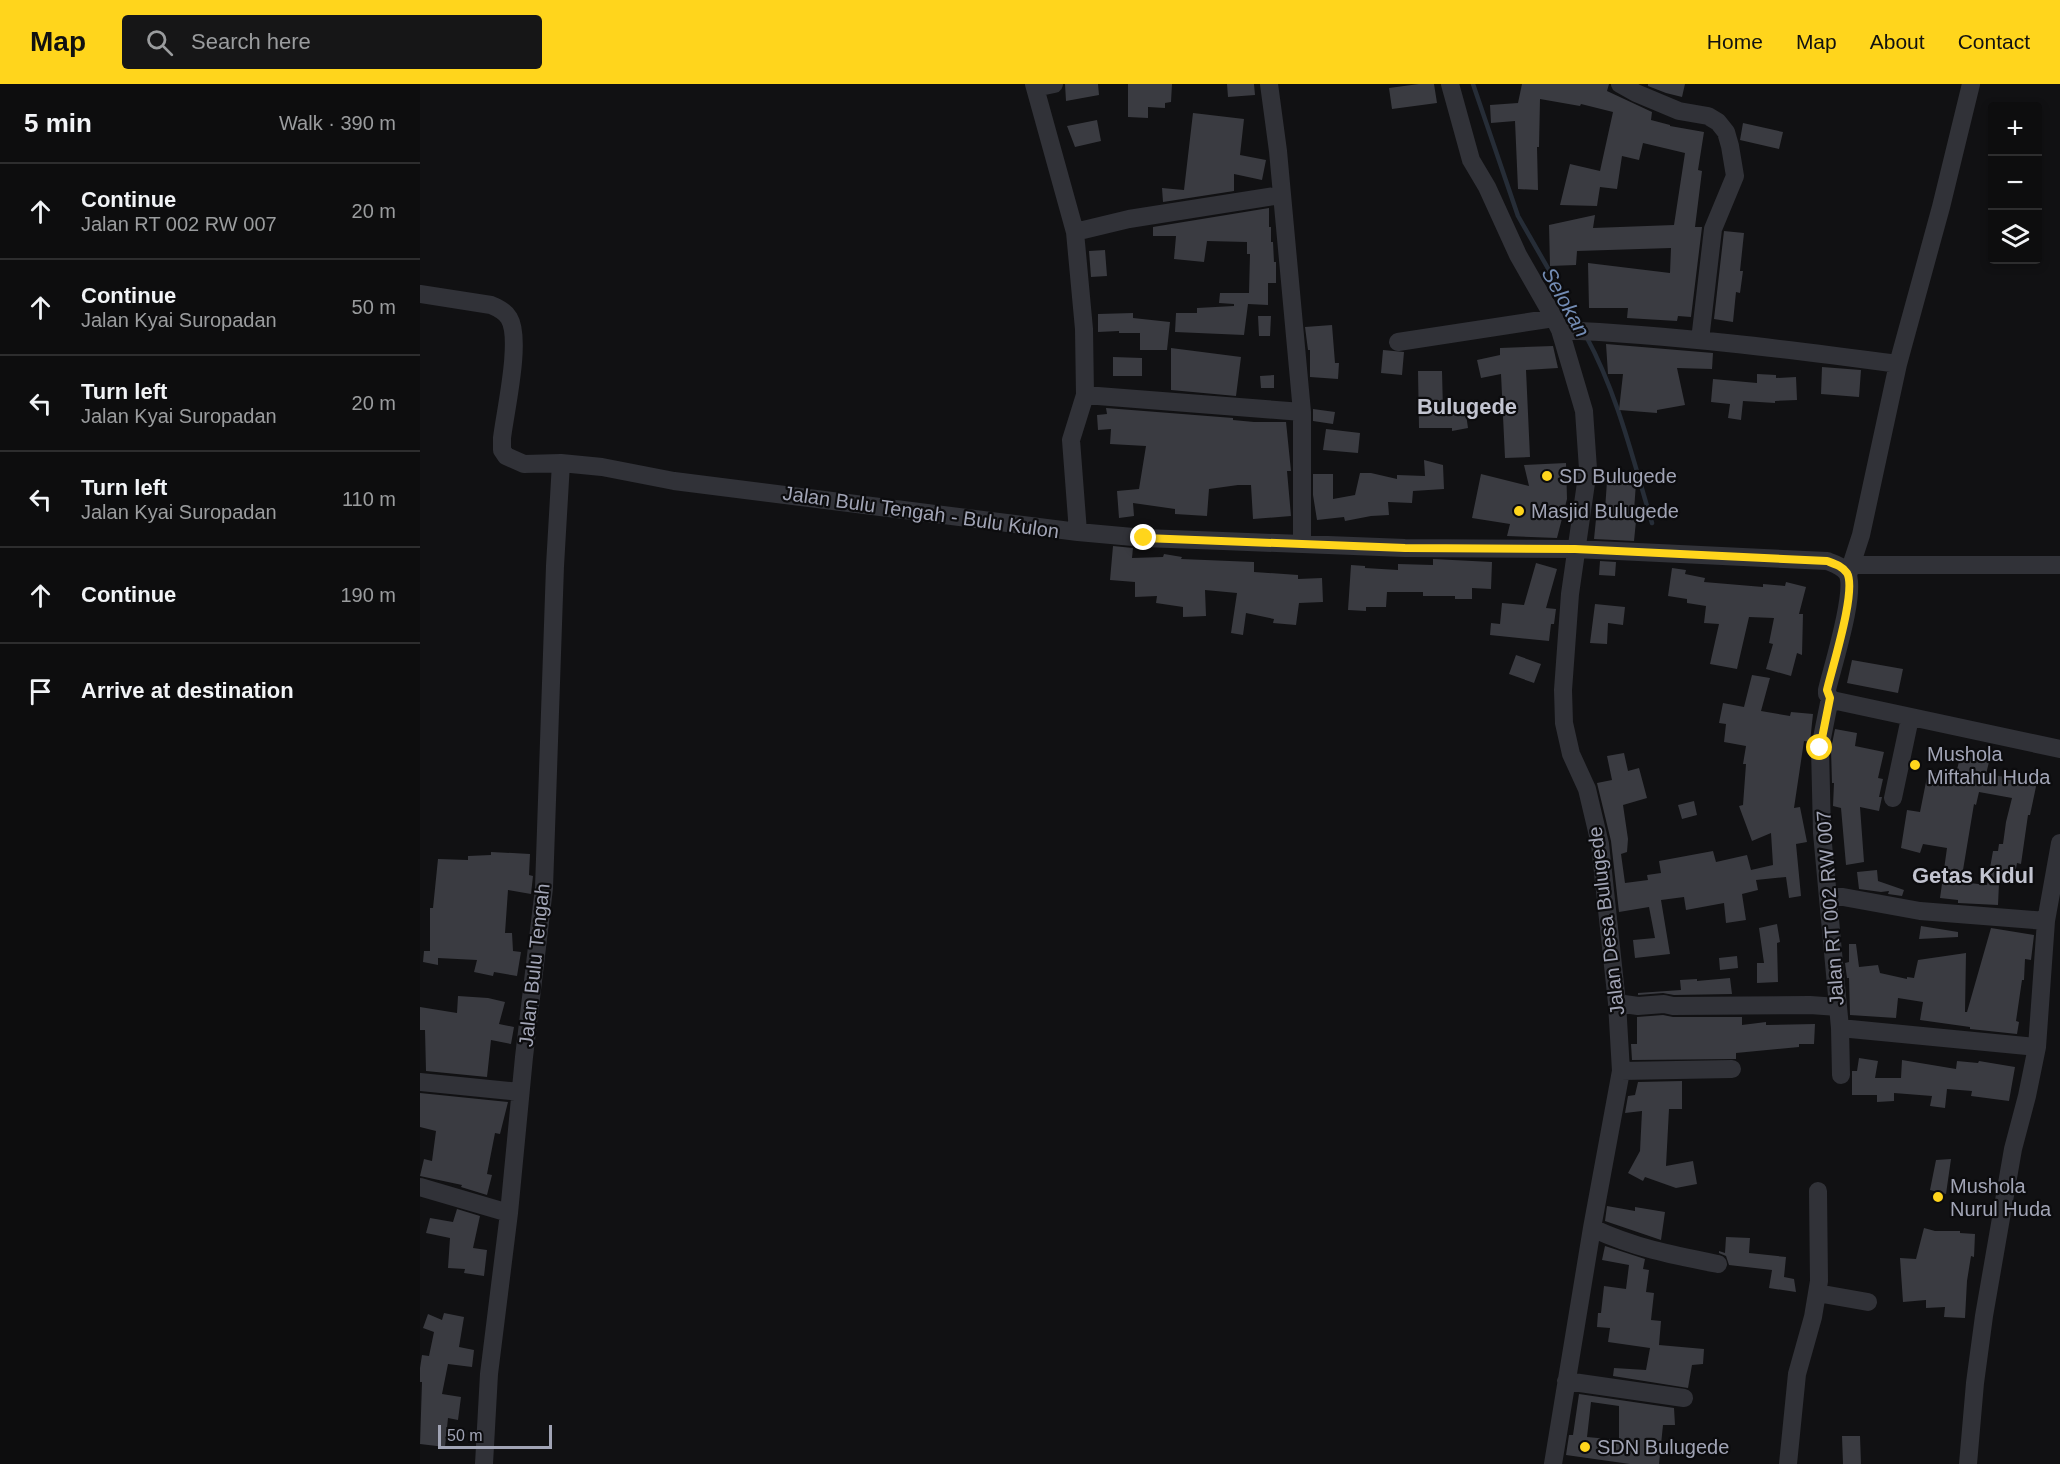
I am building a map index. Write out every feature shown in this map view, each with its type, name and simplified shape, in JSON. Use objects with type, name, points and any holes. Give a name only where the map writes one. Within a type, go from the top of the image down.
[{"type":"street","points":[[1054,84],[1034,86],[1075,232],[1084,329],[1085,395],[1071,440],[1078,532]]},
{"type":"street","points":[[1269,84],[1278,151],[1302,412],[1302,543]]},
{"type":"street","name":"Jalan Desa Bulugede","points":[[1450,84],[1471,160],[1487,187],[1518,255],[1557,324],[1584,411],[1587,444],[1587,469],[1575,549],[1563,690],[1564,723],[1571,754],[1587,789],[1596,824],[1617,1003],[1621,1071],[1552,1464]]},
{"type":"street","points":[[1620,84],[1679,111],[1708,116],[1718,122],[1730,146],[1735,176],[1713,229],[1700,340]]},
{"type":"street","name":"Jalan RT 002 RW 007","points":[[1971,84],[1938,218],[1898,364],[1850,570],[1848,606],[1827,690],[1830,698],[1820,748],[1822,833],[1829,897],[1833,1006],[1840,1029],[2037,1047]]},
{"type":"street","points":[[1075,232],[1129,219],[1281,195]]},
{"type":"street","name":"Jalan Bulu Tengah - Bulu Kulon","points":[[420,294],[491,305],[501,310],[509,318],[514,344],[502,450],[506,456],[524,464],[561,463],[602,467],[674,481],[1078,532],[1144,538],[1405,548],[1575,549],[1827,561],[1850,570]]},
{"type":"street","points":[[1398,342],[1557,324],[1587,332],[1700,340],[1898,364]]},
{"type":"street","points":[[1085,395],[1302,412]]},
{"type":"street","name":"Jalan Bulu Tengah","points":[[484,1464],[489,1374],[544,888],[555,566],[561,463]]},
{"type":"street","points":[[1850,570],[2060,565]]},
{"type":"street","points":[[1830,698],[1837,702],[2060,749]]},
{"type":"street","points":[[1893,798],[1910,718]]},
{"type":"street","points":[[1968,1464],[1984,1316],[2013,1149],[2037,1047],[2046,921],[2060,843]]},
{"type":"street","points":[[1829,897],[1843,897],[1920,911],[2046,921]]},
{"type":"street","points":[[1617,1003],[1638,1006],[1664,1004],[1673,1006],[1833,1006]]},
{"type":"street","points":[[1840,1029],[1841,1075]]},
{"type":"street","points":[[1621,1071],[1732,1069]]},
{"type":"street","points":[[420,1082],[520,1092]]},
{"type":"street","points":[[420,1187],[509,1213]]},
{"type":"street","points":[[1788,1464],[1797,1374],[1823,1294],[1819,1281],[1818,1191]]},
{"type":"street","points":[[1592,1228],[1623,1242],[1646,1249],[1718,1264]]},
{"type":"street","points":[[1823,1294],[1868,1302]]},
{"type":"street","points":[[1566,1381],[1684,1398]]},
{"type":"building","points":[[1065,84],[1098,84],[1099,95],[1066,101]]},
{"type":"building","points":[[1128,84],[1172,84],[1171,102],[1165,103],[1165,108],[1148,107],[1148,118],[1128,117]]},
{"type":"building","points":[[1227,84],[1254,84],[1255,95],[1228,97]]},
{"type":"building","points":[[1434,84],[1437,103],[1392,109],[1389,88]]},
{"type":"building","points":[[1522,84],[1609,84],[1607,91],[1652,112],[1651,120],[1704,132],[1698,170],[1702,171],[1695,227],[1702,227],[1691,317],[1678,316],[1677,321],[1627,318],[1628,308],[1589,308],[1588,263],[1670,273],[1671,248],[1577,251],[1576,265],[1550,266],[1549,225],[1595,215],[1593,228],[1674,225],[1685,153],[1643,143],[1639,160],[1622,156],[1617,189],[1600,187],[1597,206],[1560,205],[1570,164],[1600,171],[1613,112],[1581,104],[1580,106],[1540,99],[1539,147],[1537,147],[1538,190],[1518,189],[1515,121],[1491,123],[1490,105],[1518,103]]},
{"type":"building","points":[[1648,84],[1685,84],[1682,97],[1666,93]]},
{"type":"building","points":[[1193,113],[1244,119],[1240,155],[1266,160],[1262,180],[1234,174],[1234,191],[1163,202],[1162,188],[1184,190]]},
{"type":"building","points":[[1097,120],[1101,141],[1075,147],[1067,126]]},
{"type":"building","points":[[1743,123],[1783,132],[1779,149],[1740,140]]},
{"type":"building","points":[[1269,208],[1269,227],[1271,227],[1274,262],[1276,262],[1276,283],[1268,283],[1268,305],[1248,304],[1244,335],[1175,332],[1176,313],[1197,313],[1197,308],[1234,306],[1234,304],[1219,303],[1220,293],[1249,293],[1250,254],[1247,254],[1247,242],[1207,241],[1204,262],[1174,259],[1176,236],[1153,236],[1153,227]]},
{"type":"building","points":[[1724,231],[1744,233],[1740,271],[1743,271],[1740,293],[1736,292],[1733,322],[1714,319]]},
{"type":"building","points":[[1105,250],[1107,276],[1091,277],[1089,251]]},
{"type":"building","points":[[1133,313],[1133,318],[1170,322],[1167,350],[1140,350],[1140,333],[1098,332],[1098,314]]},
{"type":"building","points":[[1258,316],[1271,316],[1270,336],[1259,336]]},
{"type":"building","points":[[1332,325],[1335,363],[1339,363],[1338,379],[1310,377],[1310,350],[1308,350],[1305,327]]},
{"type":"building","points":[[1606,344],[1713,353],[1712,369],[1677,368],[1685,405],[1657,410],[1657,413],[1619,410],[1623,374],[1608,374]]},
{"type":"building","points":[[1553,346],[1558,368],[1526,370],[1530,457],[1505,458],[1501,374],[1481,378],[1477,360],[1500,355],[1500,348]]},
{"type":"building","points":[[1171,348],[1241,357],[1236,396],[1171,390]]},
{"type":"building","points":[[1383,350],[1404,352],[1402,375],[1381,373]]},
{"type":"building","points":[[1113,357],[1142,358],[1142,376],[1113,376]]},
{"type":"building","points":[[1822,367],[1861,370],[1859,397],[1821,394]]},
{"type":"building","points":[[1418,371],[1442,371],[1443,411],[1465,407],[1468,428],[1452,431],[1452,428],[1419,428]]},
{"type":"building","points":[[1757,374],[1776,375],[1776,378],[1796,377],[1797,400],[1775,401],[1775,403],[1743,401],[1741,420],[1728,418],[1730,404],[1711,402],[1713,379],[1757,383]]},
{"type":"building","points":[[1274,375],[1274,388],[1261,388],[1260,376]]},
{"type":"building","points":[[1106,408],[1233,418],[1233,420],[1254,422],[1286,422],[1291,471],[1287,471],[1291,516],[1253,519],[1251,485],[1238,485],[1209,489],[1207,516],[1175,514],[1175,509],[1133,503],[1134,516],[1119,518],[1117,491],[1139,489],[1146,446],[1110,444],[1111,429],[1098,430],[1097,415],[1107,414]]},
{"type":"building","points":[[1313,409],[1335,412],[1333,424],[1313,421]]},
{"type":"building","points":[[1326,429],[1360,433],[1358,453],[1323,450]]},
{"type":"building","points":[[1424,460],[1443,465],[1444,489],[1413,491],[1412,503],[1388,502],[1389,515],[1345,521],[1344,517],[1317,520],[1313,495],[1313,474],[1333,474],[1333,499],[1355,495],[1360,473],[1397,479],[1397,475],[1425,476]]},
{"type":"building","name":"Masjid Bulugede","points":[[1566,463],[1567,499],[1557,538],[1507,536],[1510,524],[1472,518],[1481,474],[1529,486],[1524,465]]},
{"type":"building","points":[[1607,481],[1636,483],[1634,511],[1637,511],[1634,541],[1594,539],[1597,509],[1605,510]]},
{"type":"building","points":[[1113,546],[1133,548],[1132,558],[1163,557],[1164,554],[1182,557],[1181,559],[1254,562],[1254,572],[1298,575],[1298,579],[1322,578],[1323,602],[1299,603],[1296,625],[1273,623],[1274,619],[1246,613],[1243,635],[1231,633],[1237,593],[1205,590],[1206,616],[1183,617],[1183,607],[1156,603],[1157,596],[1135,597],[1135,582],[1110,580]]},
{"type":"building","points":[[1433,559],[1492,562],[1491,589],[1472,588],[1472,599],[1455,599],[1455,596],[1423,596],[1423,592],[1387,592],[1386,607],[1366,607],[1366,611],[1348,610],[1351,565],[1398,570],[1398,564],[1433,565]]},
{"type":"building","points":[[1600,561],[1616,562],[1615,576],[1599,575]]},
{"type":"building","points":[[1536,563],[1557,569],[1546,608],[1556,609],[1549,641],[1490,635],[1491,623],[1500,624],[1502,603],[1524,605]]},
{"type":"building","points":[[1672,568],[1686,570],[1685,574],[1705,578],[1704,582],[1763,587],[1763,584],[1785,586],[1786,582],[1806,587],[1799,614],[1803,614],[1802,655],[1797,653],[1791,676],[1766,669],[1773,644],[1769,643],[1774,618],[1749,617],[1737,669],[1710,664],[1719,624],[1704,623],[1706,606],[1687,603],[1687,599],[1668,596]]},
{"type":"building","points":[[1595,604],[1625,607],[1623,625],[1608,623],[1607,644],[1590,643]]},
{"type":"building","points":[[1516,655],[1541,664],[1534,683],[1509,674]]},
{"type":"building","points":[[1852,660],[1903,669],[1898,693],[1847,683]]},
{"type":"building","points":[[1752,675],[1770,678],[1761,711],[1790,716],[1791,712],[1813,714],[1810,742],[1804,741],[1794,808],[1800,807],[1807,842],[1796,844],[1801,896],[1789,898],[1786,877],[1756,880],[1758,890],[1742,894],[1746,920],[1726,923],[1724,903],[1686,910],[1684,897],[1661,900],[1670,954],[1635,958],[1633,940],[1655,938],[1649,907],[1619,912],[1611,841],[1597,783],[1612,780],[1607,756],[1624,753],[1628,771],[1639,768],[1647,798],[1623,805],[1628,839],[1627,852],[1621,854],[1625,883],[1648,880],[1647,875],[1661,873],[1659,861],[1713,851],[1716,862],[1747,855],[1751,870],[1773,865],[1771,833],[1752,841],[1739,806],[1743,805],[1746,764],[1743,764],[1746,746],[1724,742],[1726,724],[1719,723],[1723,703],[1744,707]]},
{"type":"building","points":[[1835,729],[1857,733],[1855,746],[1884,752],[1878,778],[1883,779],[1879,811],[1860,807],[1864,862],[1846,865],[1841,808],[1833,806],[1834,783],[1832,783],[1831,749]]},
{"type":"building","points":[[1961,754],[1989,762],[1986,774],[2037,782],[2030,815],[2028,815],[2021,864],[2017,863],[2013,885],[1999,883],[1998,905],[1958,903],[1958,900],[1940,898],[1947,848],[1923,844],[1920,853],[1901,848],[1907,810],[1920,812],[1928,772],[1955,777]],"holes":[[[1979,792],[2012,798],[2003,844],[1999,844],[1998,851],[1993,851],[1987,885],[1961,882],[1974,804],[1976,805]]]},
{"type":"building","points":[[1694,801],[1697,815],[1682,819],[1678,805]]},
{"type":"building","points":[[491,852],[530,854],[529,875],[533,876],[531,894],[508,890],[505,933],[512,933],[513,951],[521,952],[517,976],[494,972],[493,976],[474,972],[477,960],[438,958],[438,965],[423,962],[424,951],[430,951],[430,908],[433,908],[438,859],[468,860],[468,856],[491,855]]},
{"type":"building","points":[[1877,870],[1878,881],[1904,890],[1902,896],[1888,894],[1889,891],[1859,889],[1857,872]]},
{"type":"building","points":[[1777,924],[1780,942],[1777,943],[1778,982],[1757,983],[1757,963],[1764,963],[1759,928]]},
{"type":"building","points":[[1921,926],[1958,932],[1958,937],[1919,939]]},
{"type":"building","points":[[1991,928],[2034,935],[2031,960],[2025,959],[2024,980],[2022,980],[2016,1021],[2019,1022],[2017,1034],[1920,1020],[1923,1002],[1898,998],[1896,1018],[1850,1015],[1849,978],[1847,978],[1845,963],[1849,962],[1849,944],[1856,944],[1859,967],[1878,965],[1880,973],[1907,979],[1907,977],[1914,978],[1918,960],[1966,953],[1965,1012],[1967,1012]]},
{"type":"building","points":[[1737,956],[1738,968],[1720,970],[1719,958]]},
{"type":"building","points":[[1730,978],[1732,994],[1638,995],[1638,993],[1681,990],[1680,980]]},
{"type":"building","points":[[458,996],[488,998],[505,1002],[499,1024],[514,1027],[511,1044],[491,1040],[487,1077],[426,1071],[425,1030],[420,1030],[420,1007],[457,1013]]},
{"type":"building","points":[[1663,1015],[1742,1017],[1742,1025],[1766,1022],[1766,1025],[1815,1024],[1814,1044],[1736,1053],[1736,1059],[1632,1060],[1631,1044],[1637,1044],[1637,1017]]},
{"type":"building","points":[[1859,1058],[1878,1061],[1875,1078],[1901,1078],[1902,1060],[1956,1069],[1957,1061],[1978,1063],[1979,1061],[2015,1067],[2009,1101],[1971,1096],[1972,1091],[1947,1089],[1945,1108],[1930,1106],[1932,1096],[1894,1093],[1894,1101],[1877,1102],[1877,1095],[1852,1095],[1852,1071],[1857,1071]]},
{"type":"building","points":[[1682,1081],[1682,1109],[1669,1109],[1666,1166],[1693,1161],[1697,1184],[1676,1188],[1645,1177],[1643,1181],[1628,1173],[1640,1151],[1642,1111],[1625,1113],[1628,1096],[1635,1095],[1638,1082]]},
{"type":"building","points":[[420,1093],[508,1102],[500,1134],[495,1133],[487,1174],[492,1175],[487,1195],[461,1187],[462,1185],[420,1176],[424,1159],[432,1161],[436,1131],[420,1127]]},
{"type":"building","points":[[1951,1159],[1946,1194],[1930,1190],[1936,1160]]},
{"type":"building","points":[[1607,1206],[1635,1211],[1635,1207],[1665,1212],[1661,1240],[1605,1221]]},
{"type":"building","points":[[457,1209],[480,1216],[473,1248],[487,1250],[484,1276],[464,1273],[465,1269],[448,1268],[450,1238],[426,1233],[430,1218],[453,1222]]},
{"type":"building","points":[[1924,1228],[1975,1234],[1974,1257],[1971,1256],[1967,1281],[1965,1318],[1944,1317],[1945,1307],[1926,1308],[1926,1300],[1903,1302],[1900,1258],[1916,1259]]},
{"type":"building","points":[[1726,1237],[1750,1238],[1749,1253],[1786,1257],[1784,1277],[1794,1279],[1796,1292],[1769,1288],[1772,1270],[1729,1265],[1726,1256],[1719,1253],[1719,1251],[1725,1253]]},
{"type":"building","points":[[1605,1246],[1645,1259],[1643,1269],[1649,1270],[1646,1292],[1654,1293],[1651,1320],[1661,1321],[1659,1345],[1704,1349],[1703,1364],[1692,1365],[1688,1388],[1613,1376],[1614,1368],[1646,1370],[1650,1348],[1608,1342],[1610,1328],[1597,1327],[1604,1286],[1626,1289],[1629,1265],[1602,1260]]},
{"type":"building","points":[[444,1313],[464,1317],[459,1347],[474,1350],[472,1367],[448,1364],[442,1394],[461,1397],[458,1420],[448,1418],[445,1447],[420,1444],[422,1382],[420,1382],[420,1368],[422,1355],[429,1356],[434,1332],[423,1328],[428,1314],[442,1320]]},
{"type":"building","points":[[1579,1394],[1674,1408],[1675,1425],[1663,1425],[1659,1464],[1630,1464],[1566,1455],[1569,1435],[1573,1435]],"holes":[[[1591,1402],[1619,1406],[1619,1440],[1587,1437]]]},
{"type":"building","points":[[1842,1436],[1860,1436],[1861,1464],[1843,1464]]},
{"type":"waterway","name":"Selokan","points":[[1473,84],[1518,216],[1581,326]]},
{"type":"waterway","name":"Selokan","points":[[1586,336],[1616,404],[1652,523]]},
{"type":"place","name":"SD Bulugede","points":[[1547,476]]},
{"type":"place","name":"Masjid Bulugede","points":[[1519,511]]},
{"type":"place","name":"Mushola Miftahul Huda","points":[[1915,765]]},
{"type":"place","name":"Mushola Nurul Huda","points":[[1938,1197]]},
{"type":"place","name":"SDN Bulugede","points":[[1585,1447]]},
{"type":"district","name":"Bulugede","points":[[1467,406]]},
{"type":"district","name":"Getas Kidul","points":[[1973,875]]},
{"type":"route","points":[[1144,538],[1405,548],[1575,549],[1827,561],[1840,566],[1848,575],[1850,589],[1848,606],[1827,690],[1830,698],[1820,748]]}]
